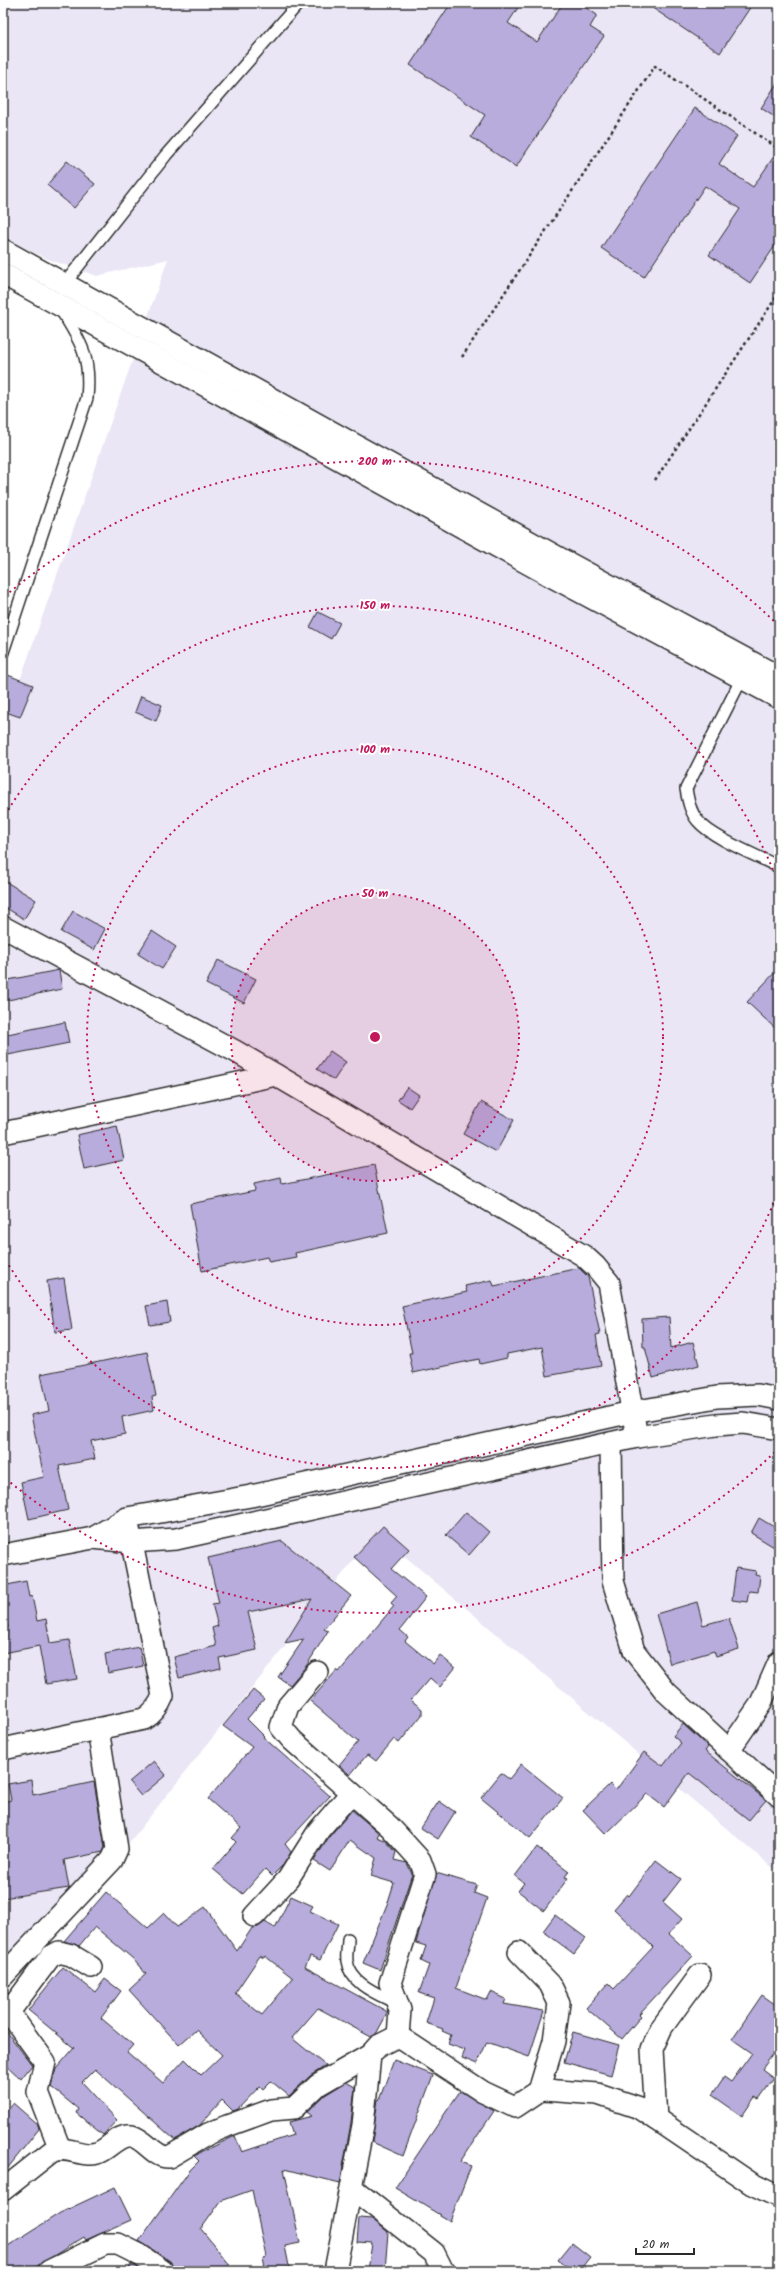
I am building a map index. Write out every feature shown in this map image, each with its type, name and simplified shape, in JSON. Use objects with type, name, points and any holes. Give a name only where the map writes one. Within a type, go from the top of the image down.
[{"type":"street","points":[[3,250],[60,292],[549,575],[746,669],[779,676]]},
{"type":"street","points":[[3,274],[60,292]]},
{"type":"street","points":[[746,669],[779,698]]},
{"type":"street","points":[[3,927],[276,1075],[584,1256],[595,1266],[609,1283],[637,1437]]},
{"type":"street","points":[[3,1133],[276,1075]]},
{"type":"street","points":[[93,1538],[127,1518],[251,1496],[632,1412],[717,1397],[758,1395],[779,1399]]},
{"type":"street","points":[[3,1555],[93,1538],[131,1542],[176,1538],[637,1437],[716,1425],[743,1423],[779,1429]]},
{"type":"street","points":[[611,1443],[613,1581],[634,1651],[666,1692],[779,1796]]},
{"type":"street","points":[[3,1749],[144,1719],[152,1714],[163,1696],[127,1518]]},
{"type":"street","points":[[729,1750],[760,1705],[779,1662]]},
{"type":"street","points":[[317,1672],[288,1706],[281,1727],[292,1740],[395,1832],[420,1860],[425,1874],[390,1983],[400,2010],[398,2036]]},
{"type":"street","points":[[3,1976],[112,1860],[116,1849],[98,1729]]},
{"type":"street","points":[[254,1916],[288,1879],[319,1830],[351,1793]]},
{"type":"street","points":[[60,2149],[38,2092],[45,2062],[6,2008],[50,1957],[59,1952],[71,1955],[91,1967]]},
{"type":"street","points":[[519,1952],[550,1984],[559,2003],[554,2040],[539,2091]]},
{"type":"street","points":[[656,2118],[652,2049],[662,2027],[700,1975]]},
{"type":"street","points":[[398,2036],[483,2092],[515,2107],[539,2091],[598,2094],[640,2108],[752,2184],[779,2198]]},
{"type":"street","points":[[3,2190],[51,2152],[60,2149],[98,2153],[128,2136],[139,2139],[162,2156],[169,2157],[208,2134],[227,2126],[271,2110],[294,2108],[318,2085],[370,2055],[378,2046],[398,2036]]},
{"type":"street","points":[[335,2271],[363,2125],[370,2055]]},
{"type":"street","points":[[352,2188],[434,2253],[443,2271]]},
{"type":"street","points":[[49,2271],[105,2244],[124,2247],[140,2255],[162,2271]]},
{"type":"lane","points":[[3,652],[87,398],[90,376],[83,349],[60,292],[166,155],[299,3]]},
{"type":"lane","points":[[746,669],[686,789],[688,803],[697,821],[710,832],[779,867]]},
{"type":"lane","points":[[348,1939],[347,1961],[351,1973],[366,1988],[397,2004]]},
{"type":"path","points":[[462,357],[655,66],[779,149]]},
{"type":"path","points":[[656,480],[779,293]]},
{"type":"shaded area","points":[[3,3],[779,3],[779,1873],[376,1532],[105,1873],[3,1987],[3,681],[18,686],[168,259],[97,276],[45,258],[3,237]]},
{"type":"building","points":[[451,3],[521,3],[508,23],[537,42],[563,3],[579,3],[597,15],[590,27],[604,36],[516,167],[471,137],[485,115],[410,65]]},
{"type":"building","points":[[645,3],[753,3],[720,53]]},
{"type":"building","points":[[779,80],[779,120],[761,108]]},
{"type":"building","points":[[695,108],[737,136],[719,164],[753,187],[779,149],[779,240],[750,283],[709,255],[740,209],[705,186],[644,277],[601,248]]},
{"type":"building","points":[[67,161],[95,184],[74,208],[47,185]]},
{"type":"building","points":[[318,612],[340,623],[331,639],[310,627]]},
{"type":"building","points":[[3,673],[33,685],[20,717],[3,711]]},
{"type":"building","points":[[141,696],[162,705],[156,721],[135,712]]},
{"type":"building","points":[[3,880],[36,900],[24,919],[3,906]]},
{"type":"building","points":[[73,911],[105,929],[94,950],[61,932]]},
{"type":"building","points":[[152,931],[176,947],[162,969],[138,954]]},
{"type":"building","points":[[218,960],[256,979],[244,1003],[206,984]]},
{"type":"building","points":[[779,968],[779,1032],[747,1002]]},
{"type":"building","points":[[59,970],[62,989],[3,1001],[3,981]]},
{"type":"building","points":[[65,1022],[69,1043],[3,1056],[3,1035]]},
{"type":"building","points":[[330,1051],[346,1062],[334,1080],[317,1069]]},
{"type":"building","points":[[407,1087],[419,1095],[410,1108],[398,1100]]},
{"type":"building","points":[[481,1102],[514,1120],[496,1152],[463,1134]]},
{"type":"building","points":[[117,1126],[124,1160],[84,1169],[77,1135]]},
{"type":"building","points":[[374,1165],[388,1233],[295,1253],[296,1257],[269,1262],[267,1257],[202,1271],[190,1204],[255,1191],[254,1184],[281,1178],[282,1184]]},
{"type":"building","points":[[579,1268],[588,1277],[600,1334],[596,1335],[601,1366],[547,1376],[542,1347],[507,1354],[507,1358],[480,1364],[479,1359],[413,1373],[409,1353],[412,1353],[402,1306],[467,1292],[465,1286],[492,1280],[494,1286]]},
{"type":"building","points":[[64,1278],[72,1330],[55,1332],[47,1281]]},
{"type":"building","points":[[167,1302],[170,1322],[150,1325],[146,1306]]},
{"type":"building","points":[[669,1317],[671,1348],[693,1342],[699,1365],[653,1378],[645,1347],[643,1347],[642,1319]]},
{"type":"building","points":[[147,1352],[156,1396],[152,1397],[154,1410],[122,1417],[125,1434],[91,1441],[95,1459],[59,1466],[68,1510],[29,1519],[21,1482],[44,1477],[31,1415],[49,1411],[41,1374]]},
{"type":"building","points":[[466,1512],[489,1532],[469,1555],[446,1535]]},
{"type":"building","points":[[759,1518],[779,1530],[779,1550],[751,1533]]},
{"type":"building","points":[[383,1526],[409,1549],[391,1569],[426,1597],[400,1630],[408,1637],[405,1641],[433,1664],[440,1655],[455,1668],[440,1687],[430,1678],[411,1700],[422,1709],[422,1715],[399,1743],[394,1739],[376,1761],[368,1755],[366,1756],[350,1775],[339,1765],[358,1742],[310,1701],[337,1670],[339,1672],[394,1606],[391,1603],[397,1596],[354,1557]]},
{"type":"building","points":[[282,1541],[351,1596],[324,1629],[328,1631],[307,1665],[290,1685],[278,1677],[304,1639],[285,1643],[312,1599],[248,1612],[257,1650],[219,1658],[221,1668],[179,1678],[174,1657],[216,1646],[212,1628],[218,1626],[212,1604],[219,1603],[208,1558]]},
{"type":"building","points":[[736,1568],[756,1571],[755,1575],[760,1576],[758,1592],[749,1591],[747,1602],[732,1600]]},
{"type":"building","points":[[26,1581],[29,1597],[32,1596],[37,1621],[46,1619],[50,1643],[69,1640],[77,1679],[46,1684],[39,1646],[3,1653],[3,1628],[8,1627],[3,1602],[3,1586]]},
{"type":"building","points":[[697,1602],[703,1625],[729,1618],[739,1649],[716,1656],[714,1651],[670,1664],[656,1614]]},
{"type":"building","points":[[139,1647],[143,1666],[108,1673],[105,1654]]},
{"type":"building","points":[[253,1690],[264,1699],[247,1719],[264,1736],[263,1737],[330,1796],[285,1844],[291,1852],[284,1864],[272,1876],[265,1869],[243,1894],[213,1869],[236,1842],[232,1838],[241,1828],[208,1799],[252,1747],[223,1726]]},
{"type":"building","points":[[683,1724],[708,1747],[705,1751],[766,1800],[749,1820],[689,1773],[664,1807],[647,1794],[606,1834],[583,1810],[610,1784],[616,1790],[644,1752],[663,1766],[681,1743],[673,1736]]},
{"type":"building","points":[[154,1761],[166,1775],[141,1796],[129,1782]]},
{"type":"building","points":[[521,1764],[563,1798],[530,1838],[481,1798],[501,1773],[509,1779]]},
{"type":"building","points":[[31,1780],[33,1795],[94,1782],[105,1847],[103,1852],[64,1860],[69,1888],[3,1898],[3,1802],[11,1800],[8,1784]]},
{"type":"building","points":[[439,1801],[455,1812],[438,1839],[421,1828]]},
{"type":"building","points":[[352,1810],[379,1833],[377,1837],[385,1840],[396,1852],[394,1860],[407,1863],[412,1874],[380,1970],[363,1963],[388,1902],[394,1883],[371,1876],[376,1858],[350,1840],[330,1871],[314,1861],[329,1837]]},
{"type":"building","points":[[537,1847],[569,1871],[565,1877],[568,1878],[544,1911],[518,1891],[524,1883],[515,1876]]},
{"type":"building","points":[[656,1860],[681,1879],[663,1902],[682,1919],[669,1934],[693,1956],[639,2014],[641,2016],[622,2039],[586,2008],[608,1983],[614,1989],[653,1947],[614,1909],[627,1894],[629,1896]]},
{"type":"building","points":[[436,1873],[477,1885],[474,1893],[487,1898],[456,1988],[487,2000],[491,1992],[506,1999],[504,2004],[544,2011],[529,2057],[487,2042],[477,2064],[462,2058],[465,2050],[448,2044],[451,2035],[442,2031],[443,2029],[426,2023],[434,1998],[419,1993],[429,1965],[421,1961],[426,1946],[416,1943]]},
{"type":"building","points":[[106,1892],[148,1928],[164,1913],[177,1927],[205,1907],[237,1951],[252,1928],[258,1927],[265,1922],[275,1928],[291,1896],[313,1906],[310,1911],[338,1924],[320,1960],[310,1956],[305,1967],[388,2012],[376,2034],[371,2037],[318,2008],[292,2038],[326,2066],[310,2076],[289,2096],[271,2081],[263,2089],[260,2086],[238,2109],[233,2111],[222,2100],[200,2125],[175,2140],[95,2069],[82,2082],[117,2120],[103,2135],[76,2113],[78,2109],[51,2087],[56,2069],[74,2048],[28,2010],[63,1967],[95,1992],[105,1979],[121,1991],[101,2018],[133,2045],[127,2052],[163,2083],[185,2059],[201,2075],[222,2055],[196,2030],[179,2045],[129,1990],[146,1974],[132,1958],[95,1927],[79,1946],[64,1941]],"holes":[[[260,1956],[264,1958],[265,1956],[293,1978],[262,2015],[235,1993]]]},
{"type":"building","points":[[555,1915],[586,1938],[574,1954],[543,1931]]},
{"type":"building","points":[[762,1995],[779,2007],[779,2046],[762,2069],[774,2078],[759,2099],[755,2097],[742,2116],[712,2095],[724,2077],[731,2082],[752,2053],[732,2039]]},
{"type":"building","points":[[3,2027],[32,2065],[21,2079],[3,2062]]},
{"type":"building","points":[[573,2032],[619,2045],[611,2075],[564,2062]]},
{"type":"building","points":[[394,2060],[433,2075],[403,2156],[372,2142],[378,2099],[379,2100]]},
{"type":"building","points":[[346,2082],[355,2087],[351,2123],[340,2183],[284,2169],[300,2243],[285,2246],[290,2271],[266,2271],[263,2258],[266,2257],[252,2190],[221,2201],[201,2229],[230,2265],[222,2271],[175,2271],[170,2261],[139,2241],[190,2170],[199,2161],[194,2156],[235,2136],[242,2152],[293,2135],[289,2122],[312,2116],[307,2112],[325,2095]]},
{"type":"building","points":[[460,2091],[494,2111],[460,2162],[471,2166],[450,2221],[395,2188]]},
{"type":"building","points":[[13,2103],[38,2125],[39,2129],[3,2174],[3,2114]]},
{"type":"building","points":[[115,2187],[131,2220],[86,2240],[84,2237],[29,2271],[25,2271],[22,2266],[11,2271],[3,2271],[3,2249],[60,2213]]},
{"type":"building","points":[[359,2218],[372,2219],[388,2232],[385,2271],[368,2271],[372,2243],[357,2242]]},
{"type":"building","points":[[572,2243],[590,2257],[579,2271],[573,2271],[558,2260]]},
{"type":"building","points":[[131,2264],[134,2265],[142,2271],[127,2271]]}]
